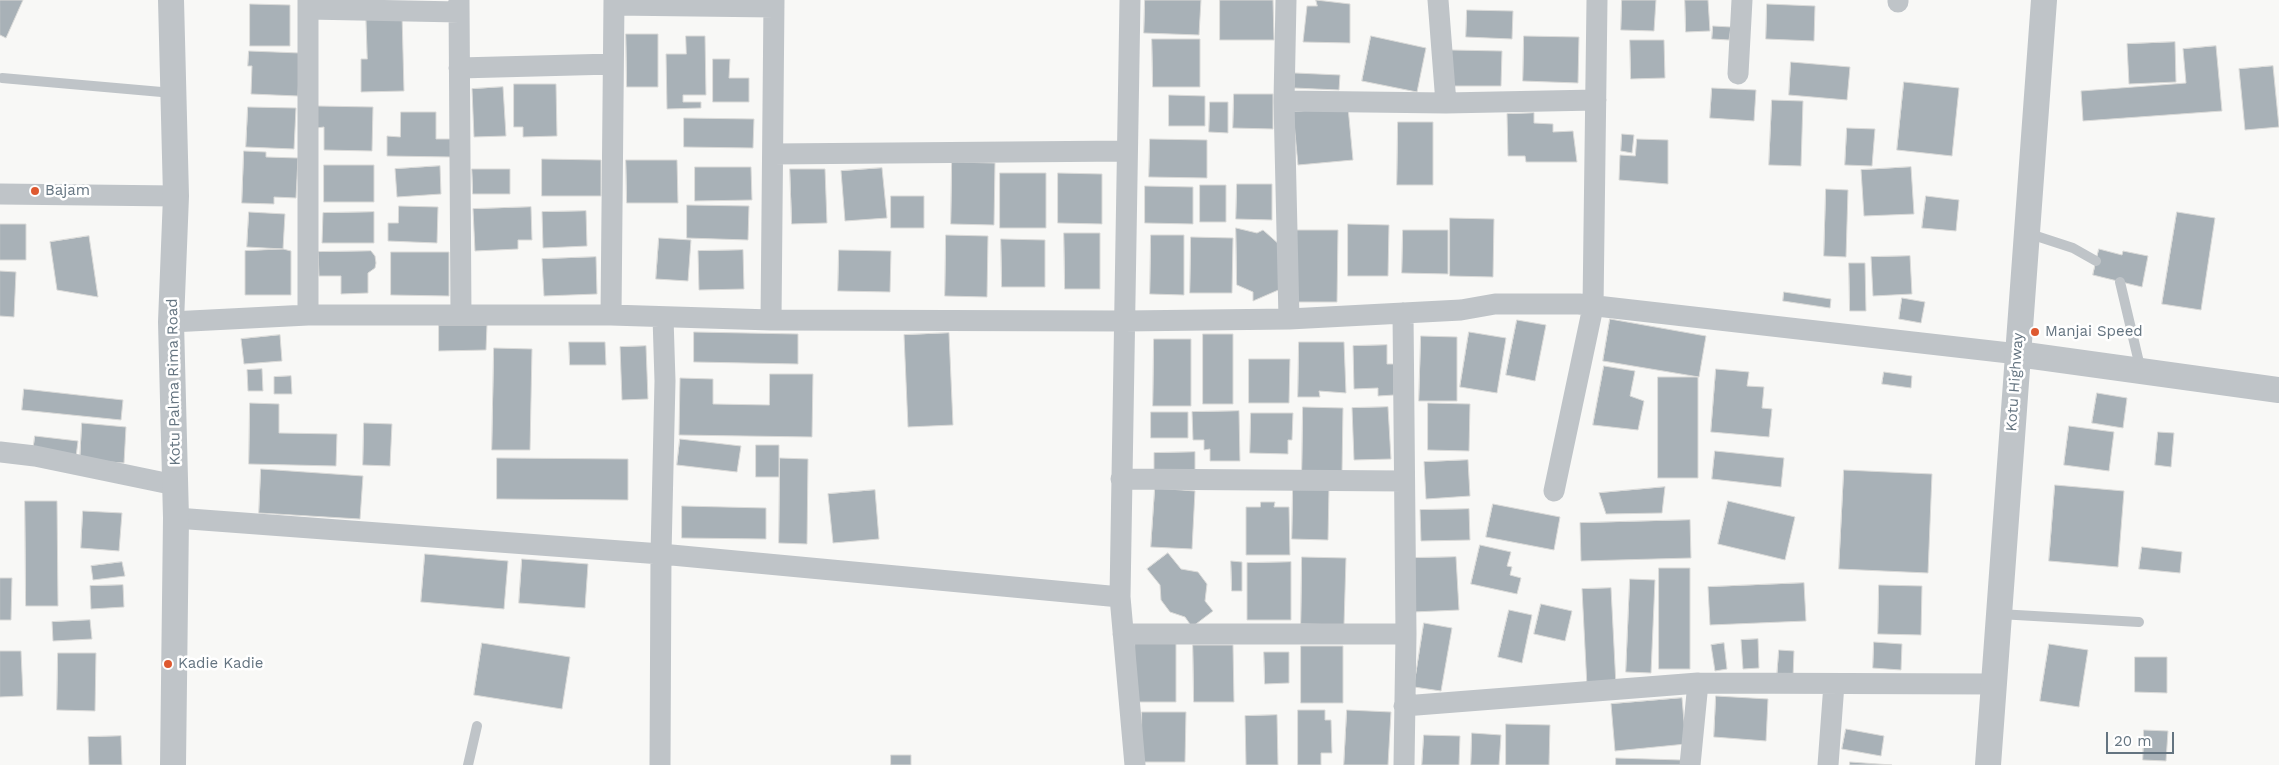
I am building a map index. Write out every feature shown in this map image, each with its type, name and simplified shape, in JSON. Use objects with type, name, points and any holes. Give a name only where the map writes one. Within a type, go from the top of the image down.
[{"type":"street","name":"Kotu Palma Rima Road","points":[[171,0],[175,93],[176,196],[171,322],[176,518],[173,765]]},
{"type":"street","points":[[1130,0],[1120,596],[1134,765]]},
{"type":"street","points":[[1286,0],[1284,101],[1289,319]]},
{"type":"street","points":[[1438,0],[1446,103]]},
{"type":"street","points":[[1554,491],[1594,306],[1596,0]]},
{"type":"street","points":[[1738,74],[1742,0]]},
{"type":"street","name":"Kotu Highway","points":[[1988,765],[2044,0]]},
{"type":"street","points":[[611,315],[614,2],[774,4],[771,320]]},
{"type":"street","points":[[308,315],[308,4],[459,6],[461,315]]},
{"type":"street","points":[[459,68],[613,64]]},
{"type":"street","points":[[1284,101],[1446,103],[1596,100]]},
{"type":"street","points":[[773,154],[1127,151]]},
{"type":"street","points":[[0,194],[176,196]]},
{"type":"street","points":[[171,322],[308,315],[611,315],[771,320],[1124,321],[1289,319],[1461,310],[1495,304],[1579,304],[2018,354],[2279,390]]},
{"type":"street","points":[[1403,313],[1406,634],[1404,765]]},
{"type":"street","points":[[660,765],[663,317]]},
{"type":"street","points":[[0,452],[35,456],[175,485]]},
{"type":"street","points":[[1121,479],[1404,481]]},
{"type":"street","points":[[176,518],[661,554],[1120,596]]},
{"type":"street","points":[[1123,634],[1406,634]]},
{"type":"street","points":[[1404,706],[1698,683],[1993,684]]},
{"type":"street","points":[[1690,765],[1698,683]]},
{"type":"street","points":[[1828,765],[1834,684]]},
{"type":"lane","points":[[2,78],[175,93]]},
{"type":"lane","points":[[2026,233],[2073,248],[2096,261]]},
{"type":"lane","points":[[2120,282],[2142,371]]},
{"type":"lane","points":[[1998,614],[2139,622]]},
{"type":"lane","points":[[468,765],[477,726]]},
{"type":"building","points":[[0,0],[23,0],[6,38],[0,35]]},
{"type":"building","points":[[1145,0],[1201,0],[1199,35],[1144,33]]},
{"type":"building","points":[[1220,0],[1273,0],[1274,40],[1220,40]]},
{"type":"building","points":[[1316,0],[1350,4],[1350,43],[1303,42],[1307,6],[1317,6]]},
{"type":"building","points":[[1622,0],[1656,0],[1654,31],[1621,30]]},
{"type":"building","points":[[1685,0],[1708,0],[1710,31],[1686,32]]},
{"type":"building","points":[[250,4],[290,5],[290,46],[250,46]]},
{"type":"building","points":[[1767,4],[1815,6],[1814,41],[1766,39]]},
{"type":"building","points":[[1467,10],[1513,11],[1512,39],[1466,37]]},
{"type":"building","points":[[366,14],[402,14],[404,91],[361,92],[361,59],[367,59]]},
{"type":"building","points":[[1713,26],[1731,27],[1729,40],[1712,39]]},
{"type":"building","points":[[626,34],[658,34],[658,87],[627,87]]},
{"type":"building","points":[[686,36],[705,36],[706,95],[683,95],[683,102],[701,102],[701,108],[667,109],[666,54],[686,54]]},
{"type":"building","points":[[1371,36],[1426,48],[1417,92],[1362,81]]},
{"type":"building","points":[[1524,36],[1579,37],[1578,83],[1523,81]]},
{"type":"building","points":[[1152,39],[1200,39],[1200,87],[1153,87]]},
{"type":"building","points":[[1630,40],[1664,40],[1665,78],[1631,79]]},
{"type":"building","points":[[2175,42],[2176,82],[2129,84],[2127,44]]},
{"type":"building","points":[[2216,46],[2222,111],[2083,121],[2081,91],[2186,83],[2183,49]]},
{"type":"building","points":[[1451,50],[1502,51],[1501,86],[1450,86]]},
{"type":"building","points":[[249,51],[300,53],[298,96],[251,94],[252,66],[248,66]]},
{"type":"building","points":[[713,59],[730,59],[729,78],[749,78],[749,102],[713,102]]},
{"type":"building","points":[[1791,62],[1850,67],[1847,100],[1789,95]]},
{"type":"building","points":[[2273,66],[2279,127],[2245,130],[2239,69]]},
{"type":"building","points":[[1295,73],[1340,75],[1339,90],[1294,88]]},
{"type":"building","points":[[1904,82],[1959,88],[1952,156],[1897,150]]},
{"type":"building","points":[[514,84],[556,84],[557,136],[523,137],[523,127],[514,127]]},
{"type":"building","points":[[503,87],[506,136],[474,137],[472,89]]},
{"type":"building","points":[[1712,88],[1756,90],[1754,121],[1710,118]]},
{"type":"building","points":[[1234,94],[1273,94],[1273,129],[1233,128]]},
{"type":"building","points":[[1169,95],[1205,96],[1205,126],[1169,126]]},
{"type":"building","points":[[1772,100],[1803,101],[1801,166],[1769,165]]},
{"type":"building","points":[[1210,102],[1228,102],[1228,133],[1209,132]]},
{"type":"building","points":[[317,106],[373,107],[372,151],[324,150],[324,127],[316,128]]},
{"type":"building","points":[[248,107],[296,108],[294,149],[246,147]]},
{"type":"building","points":[[1348,107],[1353,160],[1298,165],[1293,112]]},
{"type":"building","points":[[401,112],[436,112],[436,139],[452,139],[452,157],[387,156],[387,136],[400,137]]},
{"type":"building","points":[[1534,113],[1534,123],[1553,124],[1553,132],[1573,131],[1577,162],[1526,162],[1525,156],[1508,156],[1507,114]]},
{"type":"building","points":[[684,118],[754,119],[753,148],[684,147]]},
{"type":"building","points":[[1398,122],[1433,122],[1433,185],[1397,185]]},
{"type":"building","points":[[1847,128],[1875,129],[1872,166],[1845,165]]},
{"type":"building","points":[[1622,134],[1634,135],[1632,153],[1621,151]]},
{"type":"building","points":[[1150,139],[1207,140],[1207,178],[1149,177]]},
{"type":"building","points":[[1637,139],[1668,140],[1668,184],[1619,180],[1620,155],[1635,156]]},
{"type":"building","points":[[244,151],[266,152],[266,157],[298,158],[296,198],[274,197],[274,204],[242,203]]},
{"type":"building","points":[[542,159],[601,160],[601,196],[542,196]]},
{"type":"building","points":[[626,160],[677,160],[678,203],[627,203]]},
{"type":"building","points":[[952,162],[995,163],[994,225],[951,224]]},
{"type":"building","points":[[324,165],[374,165],[374,202],[324,202]]},
{"type":"building","points":[[440,166],[441,194],[397,197],[395,169]]},
{"type":"building","points":[[695,167],[751,167],[752,200],[695,201]]},
{"type":"building","points":[[1911,167],[1914,214],[1864,216],[1861,170]]},
{"type":"building","points":[[882,168],[887,218],[845,221],[841,171]]},
{"type":"building","points":[[472,169],[510,169],[510,194],[473,194]]},
{"type":"building","points":[[790,169],[825,169],[827,223],[792,224]]},
{"type":"building","points":[[1000,173],[1046,173],[1046,228],[1000,228]]},
{"type":"building","points":[[1058,173],[1102,174],[1102,224],[1058,223]]},
{"type":"building","points":[[1237,184],[1272,184],[1272,220],[1236,219]]},
{"type":"building","points":[[1200,185],[1226,185],[1226,222],[1200,222]]},
{"type":"building","points":[[1145,186],[1193,187],[1193,224],[1145,223]]},
{"type":"building","points":[[1826,189],[1848,190],[1846,257],[1824,256]]},
{"type":"building","points":[[891,196],[924,196],[924,228],[891,228]]},
{"type":"building","points":[[1926,196],[1959,200],[1956,231],[1922,228]]},
{"type":"building","points":[[687,205],[749,206],[748,240],[687,238]]},
{"type":"building","points":[[399,206],[438,207],[437,243],[388,241],[388,223],[398,223]]},
{"type":"building","points":[[531,207],[532,240],[518,240],[518,249],[475,251],[473,209]]},
{"type":"building","points":[[586,211],[587,246],[543,248],[542,212]]},
{"type":"building","points":[[249,212],[285,214],[283,249],[247,247]]},
{"type":"building","points":[[374,212],[374,243],[322,243],[323,213]]},
{"type":"building","points":[[2177,212],[2215,218],[2201,310],[2162,304]]},
{"type":"building","points":[[1450,218],[1494,219],[1493,277],[1450,276]]},
{"type":"building","points":[[0,224],[26,224],[26,260],[0,260]]},
{"type":"building","points":[[1348,224],[1389,225],[1388,276],[1348,276]]},
{"type":"building","points":[[1236,228],[1257,233],[1263,230],[1281,246],[1283,288],[1253,301],[1253,292],[1237,285]]},
{"type":"building","points":[[1297,230],[1338,230],[1337,302],[1296,302]]},
{"type":"building","points":[[1403,230],[1448,230],[1448,274],[1402,273]]},
{"type":"building","points":[[1064,233],[1100,233],[1100,289],[1065,289]]},
{"type":"building","points":[[946,235],[988,236],[987,297],[945,296]]},
{"type":"building","points":[[1151,235],[1184,235],[1184,295],[1150,294]]},
{"type":"building","points":[[89,236],[98,297],[57,290],[50,242]]},
{"type":"building","points":[[1191,237],[1233,238],[1232,293],[1190,293]]},
{"type":"building","points":[[659,238],[691,240],[688,281],[656,279]]},
{"type":"building","points":[[1001,239],[1045,240],[1045,287],[1002,287]]},
{"type":"building","points":[[283,249],[291,251],[291,295],[245,295],[245,251]]},
{"type":"building","points":[[2099,249],[2122,255],[2123,251],[2148,256],[2142,287],[2093,275]]},
{"type":"building","points":[[743,250],[744,289],[699,290],[698,251]]},
{"type":"building","points":[[839,250],[891,251],[890,292],[838,291]]},
{"type":"building","points":[[371,251],[375,256],[376,263],[375,268],[368,273],[368,293],[341,294],[341,276],[319,276],[318,252]]},
{"type":"building","points":[[391,252],[449,252],[449,296],[391,295]]},
{"type":"building","points":[[1910,256],[1912,294],[1873,296],[1871,257]]},
{"type":"building","points":[[596,257],[597,294],[544,296],[542,259]]},
{"type":"building","points":[[1849,263],[1865,263],[1866,311],[1850,311]]},
{"type":"building","points":[[0,271],[16,272],[14,317],[0,316]]},
{"type":"building","points":[[1784,292],[1831,299],[1830,308],[1783,301]]},
{"type":"building","points":[[1902,298],[1925,302],[1921,323],[1899,319]]},
{"type":"building","points":[[1610,319],[1706,336],[1699,377],[1603,361]]},
{"type":"building","points":[[1517,320],[1546,325],[1535,381],[1506,375]]},
{"type":"building","points":[[439,325],[487,325],[486,350],[439,351]]},
{"type":"building","points":[[694,332],[798,334],[798,364],[694,362]]},
{"type":"building","points":[[1469,332],[1506,338],[1497,393],[1460,387]]},
{"type":"building","points":[[949,333],[953,425],[908,427],[904,335]]},
{"type":"building","points":[[1203,334],[1233,334],[1233,404],[1203,404]]},
{"type":"building","points":[[280,335],[282,361],[244,364],[241,339]]},
{"type":"building","points":[[1421,336],[1457,337],[1457,401],[1419,401]]},
{"type":"building","points":[[1154,339],[1191,339],[1191,406],[1153,406]]},
{"type":"building","points":[[569,342],[605,342],[606,365],[570,365]]},
{"type":"building","points":[[1299,342],[1344,342],[1346,393],[1319,391],[1320,397],[1298,397]]},
{"type":"building","points":[[1387,345],[1387,364],[1394,364],[1394,395],[1378,396],[1378,388],[1354,389],[1353,346]]},
{"type":"building","points":[[646,346],[648,399],[622,400],[620,347]]},
{"type":"building","points":[[494,348],[532,349],[530,450],[492,450]]},
{"type":"building","points":[[1249,359],[1290,359],[1289,403],[1249,403]]},
{"type":"building","points":[[1604,366],[1635,371],[1630,396],[1644,401],[1638,430],[1593,425]]},
{"type":"building","points":[[262,369],[263,391],[248,391],[247,370]]},
{"type":"building","points":[[1716,369],[1749,372],[1747,386],[1764,387],[1762,408],[1772,409],[1769,437],[1711,432]]},
{"type":"building","points":[[1884,372],[1912,376],[1911,388],[1882,384]]},
{"type":"building","points":[[770,374],[813,374],[812,437],[679,435],[680,378],[713,379],[713,404],[769,405]]},
{"type":"building","points":[[291,376],[292,394],[274,394],[274,377]]},
{"type":"building","points":[[1658,377],[1698,377],[1698,478],[1658,478]]},
{"type":"building","points":[[24,389],[123,400],[121,420],[22,410]]},
{"type":"building","points":[[2097,393],[2127,398],[2123,428],[2092,423]]},
{"type":"building","points":[[250,403],[279,404],[279,433],[337,434],[336,466],[249,464]]},
{"type":"building","points":[[1428,403],[1470,404],[1469,451],[1428,450]]},
{"type":"building","points":[[1303,407],[1343,408],[1342,472],[1302,471]]},
{"type":"building","points":[[1388,407],[1391,459],[1354,460],[1352,408]]},
{"type":"building","points":[[1239,411],[1240,461],[1210,461],[1210,449],[1204,450],[1204,440],[1193,440],[1192,412]]},
{"type":"building","points":[[1151,412],[1188,412],[1188,438],[1151,438]]},
{"type":"building","points":[[1251,413],[1293,413],[1292,440],[1288,440],[1288,454],[1250,453]]},
{"type":"building","points":[[82,423],[126,427],[124,463],[80,460]]},
{"type":"building","points":[[364,423],[392,424],[390,466],[363,465]]},
{"type":"building","points":[[2069,426],[2114,432],[2109,471],[2064,465]]},
{"type":"building","points":[[2158,432],[2174,433],[2171,467],[2155,465]]},
{"type":"building","points":[[35,436],[78,441],[76,457],[33,451]]},
{"type":"building","points":[[680,439],[741,446],[737,472],[677,465]]},
{"type":"building","points":[[756,445],[779,445],[779,477],[756,477]]},
{"type":"building","points":[[1715,451],[1784,458],[1781,487],[1712,479]]},
{"type":"building","points":[[1195,452],[1195,474],[1154,475],[1154,453]]},
{"type":"building","points":[[497,458],[628,459],[628,500],[497,499]]},
{"type":"building","points":[[780,458],[808,459],[807,544],[779,543]]},
{"type":"building","points":[[1468,460],[1470,496],[1426,499],[1424,462]]},
{"type":"building","points":[[261,469],[363,476],[360,519],[259,513]]},
{"type":"building","points":[[1844,470],[1932,474],[1928,573],[1839,569]]},
{"type":"building","points":[[2055,485],[2124,491],[2118,567],[2049,561]]},
{"type":"building","points":[[1293,487],[1329,488],[1328,540],[1292,539]]},
{"type":"building","points":[[1665,487],[1662,513],[1606,514],[1599,493]]},
{"type":"building","points":[[1155,488],[1195,491],[1192,549],[1151,547]]},
{"type":"building","points":[[875,490],[879,539],[833,543],[828,494]]},
{"type":"building","points":[[25,501],[57,501],[58,606],[26,606]]},
{"type":"building","points":[[1728,501],[1795,517],[1785,560],[1718,544]]},
{"type":"building","points":[[1261,502],[1275,502],[1274,507],[1289,507],[1290,555],[1246,555],[1246,507],[1260,507]]},
{"type":"building","points":[[1493,504],[1560,517],[1554,550],[1486,537]]},
{"type":"building","points":[[682,506],[766,508],[766,539],[682,538]]},
{"type":"building","points":[[1469,509],[1470,540],[1421,541],[1420,510]]},
{"type":"building","points":[[83,511],[122,513],[119,551],[81,548]]},
{"type":"building","points":[[1690,520],[1691,558],[1581,561],[1580,523]]},
{"type":"building","points":[[1480,545],[1511,552],[1507,566],[1512,567],[1510,575],[1521,578],[1517,594],[1471,584]]},
{"type":"building","points":[[2142,547],[2182,552],[2180,573],[2139,569]]},
{"type":"building","points":[[1168,553],[1181,569],[1198,572],[1207,584],[1205,601],[1213,611],[1192,627],[1185,617],[1170,612],[1161,600],[1160,585],[1147,569]]},
{"type":"building","points":[[425,554],[508,561],[504,609],[421,602]]},
{"type":"building","points":[[1302,557],[1346,558],[1344,625],[1301,624]]},
{"type":"building","points":[[1456,557],[1459,610],[1413,612],[1411,558]]},
{"type":"building","points":[[522,559],[588,564],[585,608],[519,603]]},
{"type":"building","points":[[1231,561],[1242,562],[1242,591],[1232,591]]},
{"type":"building","points":[[122,562],[125,576],[93,580],[91,566]]},
{"type":"building","points":[[1291,562],[1291,620],[1247,620],[1247,563]]},
{"type":"building","points":[[1659,568],[1690,568],[1690,669],[1659,669]]},
{"type":"building","points":[[0,578],[12,578],[11,620],[0,620]]},
{"type":"building","points":[[1630,579],[1655,580],[1651,673],[1626,672]]},
{"type":"building","points":[[1804,583],[1806,621],[1710,625],[1708,587]]},
{"type":"building","points":[[123,585],[124,607],[91,609],[90,586]]},
{"type":"building","points":[[1879,585],[1922,586],[1921,635],[1878,634]]},
{"type":"building","points":[[1611,588],[1616,686],[1587,687],[1582,589]]},
{"type":"building","points":[[1541,604],[1572,611],[1565,641],[1534,634]]},
{"type":"building","points":[[1509,610],[1532,615],[1522,663],[1498,657]]},
{"type":"building","points":[[90,620],[92,639],[53,641],[52,622]]},
{"type":"building","points":[[1424,623],[1452,628],[1441,691],[1414,687]]},
{"type":"building","points":[[1758,639],[1759,668],[1743,669],[1741,640]]},
{"type":"building","points":[[1135,640],[1176,640],[1176,702],[1135,702]]},
{"type":"building","points":[[1874,642],[1902,644],[1901,670],[1873,668]]},
{"type":"building","points":[[482,643],[570,657],[562,709],[474,695]]},
{"type":"building","points":[[1724,643],[1727,669],[1715,671],[1711,645]]},
{"type":"building","points":[[2049,644],[2088,650],[2079,707],[2040,701]]},
{"type":"building","points":[[1193,645],[1233,645],[1234,702],[1194,702]]},
{"type":"building","points":[[1301,646],[1343,646],[1343,703],[1301,703]]},
{"type":"building","points":[[1779,650],[1794,651],[1793,678],[1777,677]]},
{"type":"building","points":[[0,651],[21,651],[23,696],[0,697]]},
{"type":"building","points":[[1264,652],[1289,652],[1289,683],[1265,684]]},
{"type":"building","points":[[58,653],[96,653],[95,711],[57,710]]},
{"type":"building","points":[[2135,657],[2167,657],[2167,693],[2135,692]]},
{"type":"building","points":[[1716,696],[1768,699],[1766,741],[1714,737]]},
{"type":"building","points":[[1682,698],[1686,744],[1615,751],[1611,704]]},
{"type":"building","points":[[1298,710],[1325,710],[1325,720],[1331,720],[1332,753],[1321,753],[1321,765],[1298,765]]},
{"type":"building","points":[[1347,710],[1391,712],[1388,765],[1344,765]]},
{"type":"building","points":[[1142,712],[1186,712],[1185,762],[1142,762]]},
{"type":"building","points":[[1277,715],[1278,765],[1246,765],[1245,716]]},
{"type":"building","points":[[1506,724],[1550,725],[1549,765],[1506,765]]},
{"type":"building","points":[[1846,729],[1884,736],[1881,756],[1842,749]]},
{"type":"building","points":[[2144,730],[2168,731],[2166,761],[2143,760]]},
{"type":"building","points":[[1472,733],[1501,735],[1499,765],[1471,765]]},
{"type":"building","points":[[1424,735],[1460,736],[1459,765],[1422,765]]},
{"type":"building","points":[[121,736],[122,765],[89,765],[88,737]]},
{"type":"building","points":[[891,755],[911,755],[911,765],[891,765]]},
{"type":"building","points":[[1616,758],[1681,760],[1681,765],[1616,765]]},
{"type":"building","points":[[1850,762],[1892,765],[1850,765]]},
{"type":"place","name":"Bajam","points":[[35,191]]},
{"type":"place","name":"Manjai Speed","points":[[2035,332]]},
{"type":"place","name":"Kadie Kadie","points":[[168,664]]}]
